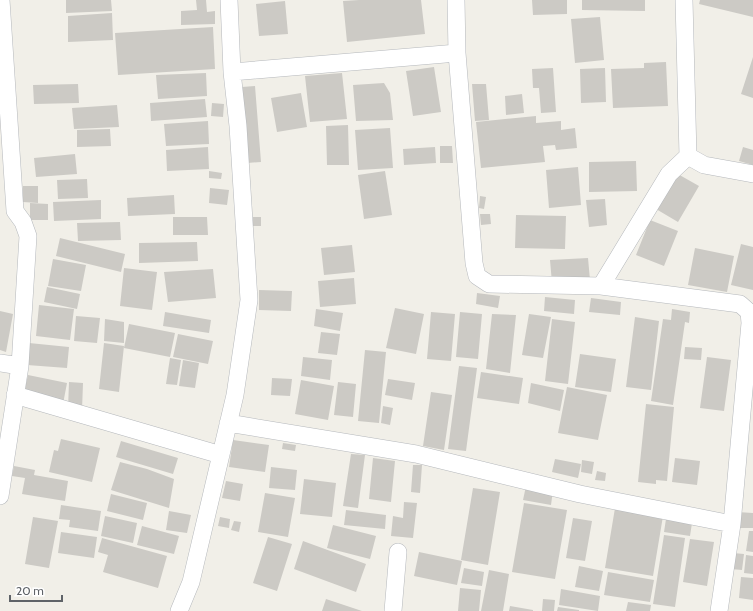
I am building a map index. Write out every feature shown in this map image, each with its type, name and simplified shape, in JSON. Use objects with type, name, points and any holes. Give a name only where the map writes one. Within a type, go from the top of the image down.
[{"type":"street","points":[[0,496],[20,366],[28,236],[23,222],[15,211],[1,0]]},
{"type":"street","points":[[179,611],[191,582],[235,395],[249,300],[238,126],[232,72],[229,0]]},
{"type":"street","points":[[456,0],[457,53],[474,263],[477,276],[489,284],[601,286],[740,304],[749,312],[750,323],[732,524],[720,611]]},
{"type":"street","points":[[601,286],[669,174],[688,156],[684,0]]},
{"type":"street","points":[[232,72],[457,53]]},
{"type":"street","points":[[688,156],[704,165],[753,174]]},
{"type":"street","points":[[0,363],[20,366]]},
{"type":"street","points":[[15,395],[221,455]]},
{"type":"street","points":[[228,422],[416,454],[580,494],[732,524]]},
{"type":"street","points":[[392,611],[398,552]]},
{"type":"building","points":[[66,0],[111,0],[112,11],[66,13]]},
{"type":"building","points":[[196,0],[206,0],[207,12],[215,11],[215,24],[181,25],[181,11],[197,10]]},
{"type":"building","points":[[421,0],[425,34],[347,42],[343,1]]},
{"type":"building","points":[[532,0],[567,0],[567,14],[533,15]]},
{"type":"building","points":[[582,0],[645,0],[645,11],[582,10]]},
{"type":"building","points":[[700,0],[753,0],[753,17],[699,4]]},
{"type":"building","points":[[285,1],[288,34],[259,36],[256,4]]},
{"type":"building","points":[[112,13],[113,40],[68,42],[68,16]]},
{"type":"building","points":[[600,17],[604,60],[575,63],[571,19]]},
{"type":"building","points":[[213,27],[215,69],[118,75],[115,33]]},
{"type":"building","points":[[753,57],[753,98],[741,94]]},
{"type":"building","points":[[666,62],[668,106],[613,108],[611,69],[644,68],[644,63]]},
{"type":"building","points":[[434,67],[441,112],[413,116],[406,71]]},
{"type":"building","points":[[553,68],[556,112],[541,113],[539,88],[533,88],[532,69]]},
{"type":"building","points":[[605,68],[606,102],[581,103],[580,69]]},
{"type":"building","points":[[206,73],[207,96],[158,99],[156,75]]},
{"type":"building","points":[[342,73],[347,119],[310,122],[305,76]]},
{"type":"building","points":[[384,83],[390,93],[393,120],[356,121],[353,85]]},
{"type":"building","points":[[78,84],[79,103],[34,104],[33,85]]},
{"type":"building","points":[[472,84],[486,84],[489,120],[475,121]]},
{"type":"building","points":[[255,86],[261,162],[247,163],[242,87]]},
{"type":"building","points":[[301,93],[307,127],[277,132],[271,98]]},
{"type":"building","points":[[522,94],[524,113],[506,115],[505,96]]},
{"type":"building","points":[[205,99],[207,117],[151,121],[150,103]]},
{"type":"building","points":[[212,103],[224,104],[223,117],[211,116]]},
{"type":"building","points":[[117,105],[119,127],[74,129],[72,108]]},
{"type":"building","points":[[536,116],[536,123],[561,121],[561,130],[575,128],[577,148],[556,150],[555,145],[543,146],[545,162],[481,168],[476,122]]},
{"type":"building","points":[[208,121],[209,144],[166,146],[164,124]]},
{"type":"building","points":[[348,125],[349,165],[327,165],[326,126]]},
{"type":"building","points":[[390,128],[393,168],[358,170],[355,130]]},
{"type":"building","points":[[110,129],[111,146],[77,147],[77,130]]},
{"type":"building","points":[[440,146],[452,146],[453,163],[440,163]]},
{"type":"building","points":[[208,147],[209,169],[167,171],[166,150]]},
{"type":"building","points":[[435,147],[436,163],[404,165],[403,149]]},
{"type":"building","points":[[743,147],[753,150],[753,165],[739,161]]},
{"type":"building","points":[[75,154],[77,174],[36,177],[34,158]]},
{"type":"building","points":[[636,161],[637,191],[589,192],[589,162]]},
{"type":"building","points":[[578,167],[581,205],[549,208],[546,170]]},
{"type":"building","points":[[209,171],[222,173],[221,179],[209,178]]},
{"type":"building","points":[[385,171],[392,215],[364,219],[358,175]]},
{"type":"building","points":[[676,173],[699,186],[678,222],[656,209]]},
{"type":"building","points":[[87,179],[88,198],[58,199],[57,180]]},
{"type":"building","points":[[23,186],[38,186],[38,203],[23,202]]},
{"type":"building","points":[[210,188],[229,190],[227,205],[209,203]]},
{"type":"building","points":[[174,195],[175,214],[128,216],[127,198]]},
{"type":"building","points":[[480,196],[486,197],[484,209],[479,208]]},
{"type":"building","points":[[605,199],[607,225],[589,227],[586,200]]},
{"type":"building","points":[[101,200],[101,219],[54,221],[53,202]]},
{"type":"building","points":[[30,203],[48,204],[48,220],[30,220]]},
{"type":"building","points":[[480,214],[490,214],[491,224],[481,225]]},
{"type":"building","points":[[516,215],[566,216],[565,249],[515,248]]},
{"type":"building","points":[[173,217],[207,217],[208,235],[173,235]]},
{"type":"building","points":[[253,217],[261,217],[261,226],[253,226]]},
{"type":"building","points":[[650,220],[678,231],[664,266],[636,255]]},
{"type":"building","points":[[120,222],[121,240],[78,241],[77,223]]},
{"type":"building","points":[[60,238],[125,254],[121,272],[56,256]]},
{"type":"building","points":[[197,242],[198,261],[139,263],[139,243]]},
{"type":"building","points":[[741,244],[753,247],[753,290],[731,285]]},
{"type":"building","points":[[352,245],[355,272],[324,275],[321,248]]},
{"type":"building","points":[[695,248],[734,256],[727,292],[688,285]]},
{"type":"building","points":[[588,258],[590,280],[552,283],[550,260]]},
{"type":"building","points":[[53,259],[86,265],[81,291],[48,286]]},
{"type":"building","points":[[124,268],[157,272],[152,310],[120,306]]},
{"type":"building","points":[[213,269],[216,298],[168,302],[164,272]]},
{"type":"building","points":[[354,278],[356,304],[320,307],[318,281]]},
{"type":"building","points":[[47,287],[80,294],[77,309],[44,302]]},
{"type":"building","points":[[259,290],[292,291],[291,311],[259,310]]},
{"type":"building","points":[[477,293],[500,296],[498,308],[476,304]]},
{"type":"building","points":[[545,297],[575,300],[574,314],[544,311]]},
{"type":"building","points":[[591,298],[621,302],[620,315],[589,312]]},
{"type":"building","points":[[39,305],[74,309],[70,340],[36,336]]},
{"type":"building","points":[[395,308],[424,314],[416,354],[386,348]]},
{"type":"building","points":[[316,309],[343,313],[340,331],[314,326]]},
{"type":"building","points":[[672,309],[690,312],[689,323],[685,322],[673,405],[651,401],[663,319],[671,320]]},
{"type":"building","points":[[0,311],[13,314],[6,352],[0,350]]},
{"type":"building","points":[[165,312],[211,320],[209,333],[163,326]]},
{"type":"building","points":[[431,312],[455,314],[451,361],[427,359]]},
{"type":"building","points":[[460,312],[482,314],[478,359],[456,357]]},
{"type":"building","points":[[492,314],[516,315],[510,373],[486,369]]},
{"type":"building","points":[[529,314],[551,317],[543,358],[522,355]]},
{"type":"building","points":[[76,316],[100,318],[97,343],[74,341]]},
{"type":"building","points":[[635,317],[659,321],[651,390],[626,387]]},
{"type":"building","points":[[105,319],[124,322],[124,343],[104,341]]},
{"type":"building","points":[[552,319],[575,322],[568,384],[545,381]]},
{"type":"building","points":[[129,324],[175,333],[170,357],[124,348]]},
{"type":"building","points":[[321,332],[340,334],[337,355],[318,353]]},
{"type":"building","points":[[178,334],[213,341],[208,364],[173,357]]},
{"type":"building","points":[[29,343],[69,347],[67,368],[27,365]]},
{"type":"building","points":[[104,343],[124,346],[119,392],[99,389]]},
{"type":"building","points":[[685,347],[702,348],[701,360],[684,359]]},
{"type":"building","points":[[365,350],[386,352],[379,423],[358,421]]},
{"type":"building","points":[[580,354],[616,359],[611,392],[575,387]]},
{"type":"building","points":[[303,357],[332,360],[330,380],[301,376]]},
{"type":"building","points":[[707,357],[731,360],[724,411],[700,408]]},
{"type":"building","points":[[170,358],[181,360],[177,385],[166,384]]},
{"type":"building","points":[[183,360],[199,363],[195,388],[179,386]]},
{"type":"building","points":[[459,366],[477,368],[466,451],[448,449]]},
{"type":"building","points":[[481,372],[523,378],[519,404],[477,398]]},
{"type":"building","points":[[28,375],[67,383],[63,404],[23,397]]},
{"type":"building","points":[[272,378],[292,379],[290,396],[271,395]]},
{"type":"building","points":[[388,379],[415,383],[412,400],[385,395]]},
{"type":"building","points":[[301,380],[334,386],[328,420],[295,414]]},
{"type":"building","points":[[69,382],[83,383],[82,410],[68,409]]},
{"type":"building","points":[[338,382],[356,384],[353,417],[334,415]]},
{"type":"building","points":[[531,383],[564,390],[560,411],[528,403]]},
{"type":"building","points":[[567,387],[607,395],[598,440],[558,433]]},
{"type":"building","points":[[431,392],[452,395],[444,450],[423,446]]},
{"type":"building","points":[[646,404],[674,407],[667,481],[656,480],[656,484],[638,482]]},
{"type":"building","points":[[383,406],[393,408],[390,425],[381,423]]},
{"type":"building","points":[[61,439],[100,448],[92,482],[49,472],[54,450],[58,451]]},
{"type":"building","points":[[233,440],[269,445],[265,472],[229,467]]},
{"type":"building","points":[[121,441],[178,458],[173,474],[116,457]]},
{"type":"building","points":[[283,443],[296,445],[295,451],[282,449]]},
{"type":"building","points":[[351,454],[365,455],[358,508],[343,506]]},
{"type":"building","points":[[373,458],[395,461],[391,502],[369,499]]},
{"type":"building","points":[[675,458],[700,461],[697,485],[672,482]]},
{"type":"building","points":[[555,459],[581,464],[578,478],[552,472]]},
{"type":"building","points":[[582,460],[594,462],[592,474],[581,472]]},
{"type":"building","points":[[120,462],[147,469],[174,479],[169,508],[111,490]]},
{"type":"building","points":[[413,465],[422,465],[420,493],[411,492]]},
{"type":"building","points":[[14,466],[35,470],[34,475],[68,481],[65,501],[22,494],[25,478],[12,476]]},
{"type":"building","points":[[271,467],[297,470],[295,490],[269,488]]},
{"type":"building","points":[[597,471],[606,473],[605,481],[595,480]]},
{"type":"building","points":[[304,479],[336,483],[332,517],[300,514]]},
{"type":"building","points":[[226,481],[243,484],[240,501],[222,498]]},
{"type":"building","points":[[526,486],[553,490],[551,505],[523,500]]},
{"type":"building","points":[[473,488],[500,492],[488,565],[461,560]]},
{"type":"building","points":[[265,493],[295,498],[288,537],[258,532]]},
{"type":"building","points":[[111,494],[147,503],[143,520],[107,511]]},
{"type":"building","points":[[404,502],[417,503],[413,538],[391,536],[393,516],[403,518]]},
{"type":"building","points":[[524,503],[567,510],[555,579],[512,572]]},
{"type":"building","points":[[61,505],[101,511],[98,531],[69,527],[70,520],[59,519]]},
{"type":"building","points":[[615,508],[663,516],[653,576],[605,568]]},
{"type":"building","points":[[346,510],[386,515],[385,529],[344,525]]},
{"type":"building","points":[[169,511],[191,515],[187,533],[166,530]]},
{"type":"building","points":[[737,512],[753,513],[753,528],[737,528]]},
{"type":"building","points":[[105,516],[137,523],[133,543],[101,536]]},
{"type":"building","points":[[33,517],[58,521],[49,568],[25,564]]},
{"type":"building","points":[[220,517],[230,519],[229,528],[218,526]]},
{"type":"building","points":[[573,518],[592,521],[585,561],[566,558]]},
{"type":"building","points":[[666,519],[692,523],[690,536],[664,532]]},
{"type":"building","points":[[234,521],[241,522],[239,532],[231,530]]},
{"type":"building","points":[[333,525],[376,536],[370,559],[327,548]]},
{"type":"building","points":[[142,526],[179,536],[174,554],[137,545]]},
{"type":"building","points":[[749,531],[753,531],[753,552],[746,551]]},
{"type":"building","points":[[61,532],[97,537],[94,558],[58,553]]},
{"type":"building","points":[[664,535],[685,538],[675,607],[653,604]]},
{"type":"building","points":[[268,537],[292,544],[277,591],[253,583]]},
{"type":"building","points":[[102,538],[167,556],[158,588],[103,572],[108,555],[98,552]]},
{"type":"building","points":[[690,539],[714,542],[707,586],[683,582]]},
{"type":"building","points":[[303,541],[366,564],[356,592],[294,569]]},
{"type":"building","points":[[419,552],[462,561],[457,585],[414,576]]},
{"type":"building","points":[[733,553],[744,554],[742,570],[731,569]]},
{"type":"building","points":[[746,555],[753,556],[753,574],[744,573]]},
{"type":"building","points":[[579,566],[603,571],[599,591],[575,587]]},
{"type":"building","points":[[464,568],[484,572],[482,586],[461,583]]},
{"type":"building","points":[[489,570],[509,574],[503,611],[481,611]]},
{"type":"building","points":[[608,572],[654,580],[650,602],[604,595]]},
{"type":"building","points":[[741,577],[753,578],[753,600],[739,598]]},
{"type":"building","points":[[460,588],[481,590],[479,611],[458,611]]},
{"type":"building","points":[[561,589],[600,596],[598,611],[559,605]]},
{"type":"building","points":[[326,599],[362,611],[322,611]]},
{"type":"building","points":[[543,599],[555,600],[554,611],[542,611]]},
{"type":"building","points":[[628,602],[651,605],[650,611],[626,611]]},
{"type":"building","points":[[510,606],[533,610],[533,611],[509,611]]},
{"type":"building","points":[[558,607],[579,610],[579,611],[557,611]]}]
